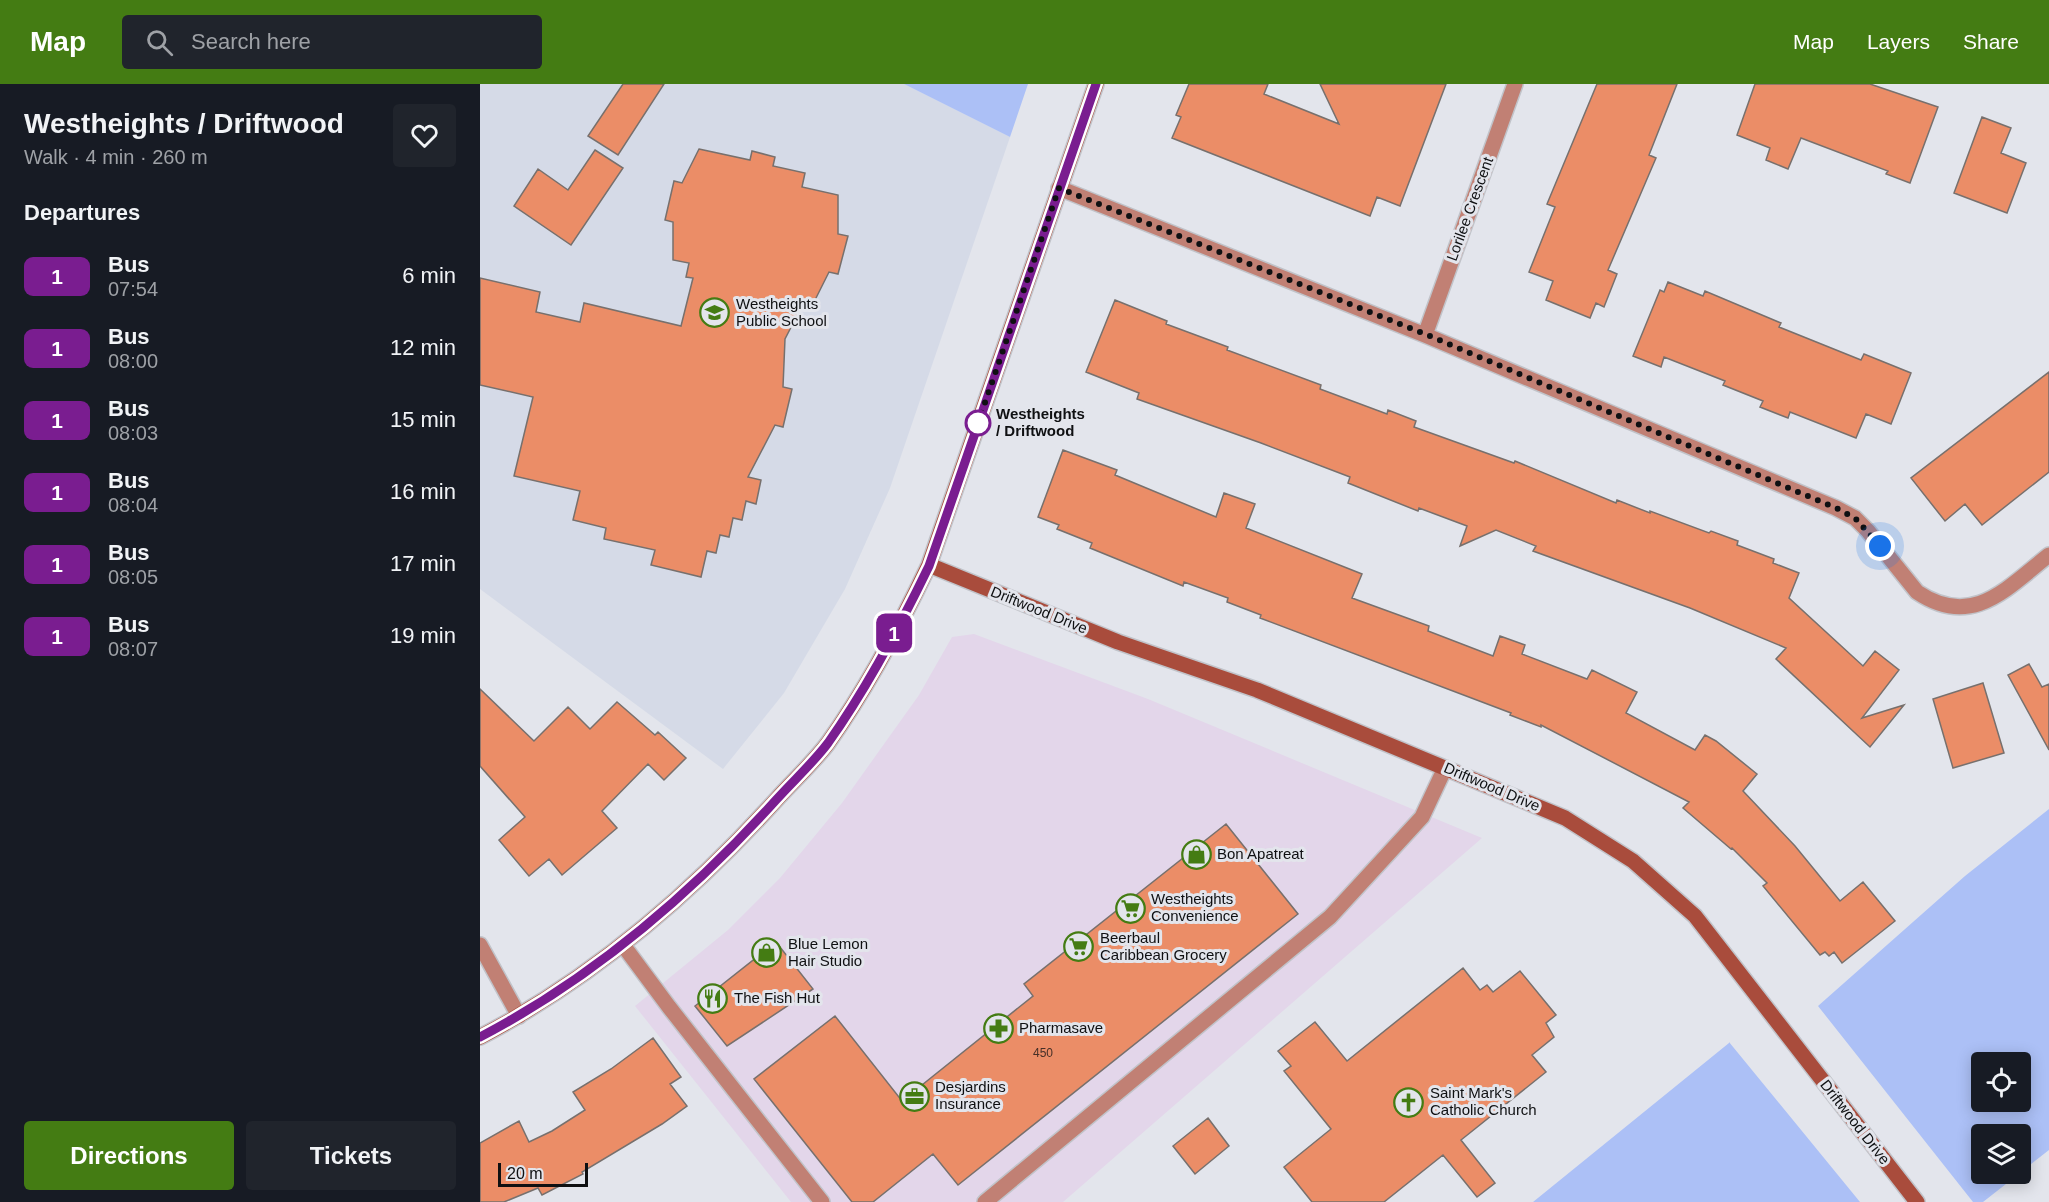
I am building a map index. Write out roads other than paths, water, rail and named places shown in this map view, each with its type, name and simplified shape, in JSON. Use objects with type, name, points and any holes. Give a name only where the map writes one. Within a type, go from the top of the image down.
[{"type":"street","points":[[480,1036],[519,1016],[623,945],[712,867],[826,745],[858,696],[929,566],[1096,84]]},
{"type":"street","name":"Lorilee Crescent","points":[[1425,334],[1515,84]]},
{"type":"street","points":[[1059,188],[1425,334],[1855,518],[1917,592],[1930,601],[1949,608],[1972,608],[1990,599],[2049,555]]},
{"type":"street","name":"Driftwood Drive","points":[[929,566],[1118,642],[1257,690],[1565,818],[1633,861],[1695,916],[1917,1202]]},
{"type":"street","points":[[985,1202],[1330,917],[1422,818],[1445,768]]},
{"type":"street","points":[[480,945],[519,1016]]},
{"type":"street","points":[[623,945],[676,1017],[822,1202]]},
{"type":"place","name":"Westheights Public School","points":[[715,313]]},
{"type":"place","name":"Westheights / Driftwood","points":[[978,423]]},
{"type":"place","name":"Bon Apatreat","points":[[1196,854]]},
{"type":"place","name":"Westheights Convenience","points":[[1130,908]]},
{"type":"place","name":"Beerbaul Caribbean Grocery","points":[[1079,947]]},
{"type":"place","name":"Blue Lemon Hair Studio","points":[[767,953]]},
{"type":"place","name":"The Fish Hut","points":[[713,998]]},
{"type":"place","name":"Pharmasave","points":[[998,1028]]},
{"type":"place","name":"Desjardins Insurance","points":[[914,1096]]},
{"type":"place","name":"Saint Mark's Catholic Church","points":[[1409,1102]]}]
